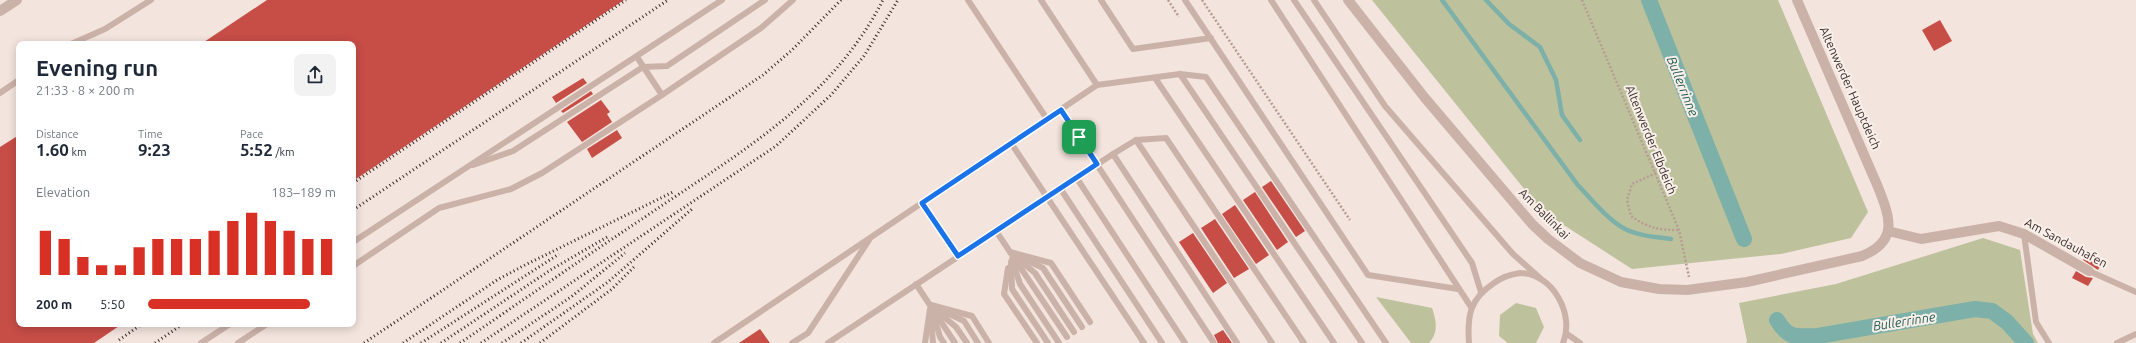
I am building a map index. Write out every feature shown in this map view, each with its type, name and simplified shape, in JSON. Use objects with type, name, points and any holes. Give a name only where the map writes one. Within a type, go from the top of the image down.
[{"type":"street","points":[[0,11],[17,0]]},
{"type":"street","name":"Am Ballinkai","points":[[1348,0],[1425,98],[1505,192],[1548,239],[1580,263],[1621,282],[1659,289],[1691,290],[1747,282],[1862,256],[1880,246],[1888,231]]},
{"type":"street","name":"Altenwerder Hauptdeich","points":[[1797,0],[1878,187],[1889,218],[1888,231]]},
{"type":"street","name":"Am Sandauhafen","points":[[1888,231],[1922,239],[1999,226],[2024,234],[2089,271]]},
{"type":"lane","points":[[78,41],[111,26],[151,0]]},
{"type":"lane","points":[[356,240],[722,0]]},
{"type":"lane","points":[[464,168],[513,151],[643,67],[667,66],[765,0]]},
{"type":"lane","points":[[356,264],[439,208],[511,189],[542,173],[662,95],[761,28],[793,0]]},
{"type":"lane","points":[[968,0],[1047,119]]},
{"type":"lane","points":[[1041,0],[1097,85]]},
{"type":"lane","points":[[1101,0],[1134,49],[1211,38]]},
{"type":"lane","points":[[1185,0],[1368,275],[1458,289]]},
{"type":"lane","points":[[1271,0],[1471,307]]},
{"type":"lane","points":[[1294,0],[1472,263],[1481,292]]},
{"type":"lane","points":[[1314,0],[1385,106],[1513,254],[1553,290],[1562,303],[1567,318],[1567,334],[1563,343]]},
{"type":"lane","points":[[637,57],[662,95]]},
{"type":"lane","points":[[1180,74],[1362,343]]},
{"type":"lane","points":[[714,343],[1097,85],[1180,74],[1206,77],[1386,343]]},
{"type":"lane","points":[[1155,78],[1334,343]]},
{"type":"lane","points":[[0,93],[16,82]]},
{"type":"lane","points":[[1061,110],[1214,343]]},
{"type":"lane","points":[[832,342],[1046,197],[1113,154],[1136,140],[1166,138],[1304,343]]},
{"type":"lane","points":[[1136,140],[1272,343]]},
{"type":"lane","points":[[1011,143],[1144,343]]},
{"type":"lane","points":[[1113,154],[1237,343]]},
{"type":"lane","points":[[1076,177],[1185,343]]},
{"type":"lane","points":[[1060,188],[1162,343]]},
{"type":"lane","points":[[922,203],[958,256]]},
{"type":"lane","points":[[996,231],[1066,338]]},
{"type":"lane","points":[[2024,234],[2036,322],[2049,343]]},
{"type":"lane","points":[[792,343],[808,333],[871,237]]},
{"type":"lane","points":[[1010,252],[1051,263],[1090,322]]},
{"type":"lane","points":[[1010,252],[1043,268],[1082,327]]},
{"type":"lane","points":[[1010,252],[1035,273],[1074,332]]},
{"type":"lane","points":[[1010,252],[1020,284],[1059,343]]},
{"type":"lane","points":[[1010,252],[1004,294],[1037,343]]},
{"type":"lane","points":[[1010,252],[1012,289],[1048,343]]},
{"type":"lane","name":"Am Sandauhafen","points":[[2089,271],[2136,292]]},
{"type":"lane","points":[[1469,343],[1467,325],[1471,307],[1481,292],[1501,278],[1520,273],[1540,278]]},
{"type":"lane","points":[[916,284],[955,343]]},
{"type":"lane","points":[[925,343],[931,305]]},
{"type":"lane","points":[[931,305],[933,343]]},
{"type":"lane","points":[[931,305],[940,337],[944,343]]},
{"type":"lane","points":[[931,305],[956,327],[967,343]]},
{"type":"lane","points":[[931,305],[964,321],[978,343]]},
{"type":"lane","points":[[931,305],[972,316],[989,343]]},
{"type":"lane","points":[[202,343],[226,327]]},
{"type":"lane","points":[[238,343],[262,327]]},
{"type":"lane","points":[[1567,334],[1580,343]]},
{"type":"lane","points":[[2117,343],[2136,334]]},
{"type":"path","points":[[1168,0],[1179,17]]},
{"type":"path","points":[[1202,0],[1350,220]]},
{"type":"path","name":"Altenwerder Elbdeich","points":[[1582,0],[1656,173],[1678,230],[1691,290]]},
{"type":"path","points":[[1656,173],[1632,184],[1627,200],[1631,216],[1646,227],[1664,230],[1678,230]]},
{"type":"green space","points":[[1372,0],[1778,0],[1868,212],[1851,238],[1781,254],[1632,269],[1542,211]]},
{"type":"green space","points":[[1983,238],[2020,250],[2033,334],[2038,343],[1746,343],[1747,341],[1739,303],[1836,284]]},
{"type":"green space","points":[[1376,297],[1432,308],[1436,326],[1434,335],[1429,343],[1411,343]]},
{"type":"green space","points":[[1516,303],[1536,308],[1544,327],[1536,343],[1508,343],[1499,336],[1500,315]]},
{"type":"building","points":[[267,0],[624,0],[356,179],[356,41],[206,41]]},
{"type":"building","points":[[1940,20],[1952,41],[1934,51],[1922,30]]},
{"type":"building","points":[[583,78],[587,83],[556,103],[552,97]]},
{"type":"building","points":[[591,91],[593,94],[563,113],[561,111]]},
{"type":"building","points":[[601,100],[610,112],[607,114],[612,122],[582,142],[567,122]]},
{"type":"building","points":[[617,130],[622,138],[592,158],[587,149]]},
{"type":"building","points":[[16,137],[16,327],[118,327],[94,343],[0,343],[0,147]]},
{"type":"building","points":[[1271,181],[1305,231],[1296,237],[1262,187]]},
{"type":"building","points":[[1255,192],[1288,242],[1277,250],[1243,200]]},
{"type":"building","points":[[1235,205],[1269,255],[1256,264],[1222,214]]},
{"type":"building","points":[[1215,219],[1249,269],[1234,278],[1201,228]]},
{"type":"building","points":[[1193,233],[1227,283],[1213,293],[1179,242]]},
{"type":"building","points":[[2087,255],[2101,264],[2098,270],[2083,260]]},
{"type":"building","points":[[2076,271],[2086,277],[2093,278],[2088,286],[2072,278]]},
{"type":"building","points":[[760,329],[770,343],[739,343]]},
{"type":"building","points":[[1223,330],[1232,343],[1218,343],[1214,335]]},
{"type":"waterway","points":[[1442,0],[1577,184],[1612,220],[1625,229],[1648,236],[1671,239]]},
{"type":"waterway","points":[[1486,0],[1509,24],[1540,47],[1556,80],[1562,115],[1580,140]]},
{"type":"waterway","name":"Bullerrinne","points":[[1649,0],[1744,239]]},
{"type":"waterway","name":"Bullerrinne","points":[[1777,320],[1786,331],[1794,336],[1818,336],[1975,309],[1992,311],[2007,322],[2026,343]]},
{"type":"railway","points":[[356,181],[626,0]]},
{"type":"railway","points":[[356,208],[668,0]]},
{"type":"railway","points":[[364,343],[763,75],[792,50],[841,0]]},
{"type":"railway","points":[[460,343],[714,171],[779,124],[809,97],[836,68],[861,36],[883,0]]},
{"type":"railway","points":[[481,343],[776,146],[831,95],[864,56],[898,0]]},
{"type":"railway","points":[[403,343],[497,280],[673,192]]},
{"type":"railway","points":[[521,343],[608,282],[692,209]]},
{"type":"railway","points":[[441,343],[552,269],[609,236]]},
{"type":"railway","points":[[502,343],[571,297],[625,253]]},
{"type":"railway","points":[[421,343],[559,254]]},
{"type":"railway","points":[[540,343],[612,289],[634,267]]},
{"type":"railway","points":[[119,340],[138,327]]},
{"type":"railway","points":[[155,343],[179,327]]},
{"type":"route","points":[[1061,110],[1079,137],[1097,164],[958,256],[922,203],[1061,110]]}]
